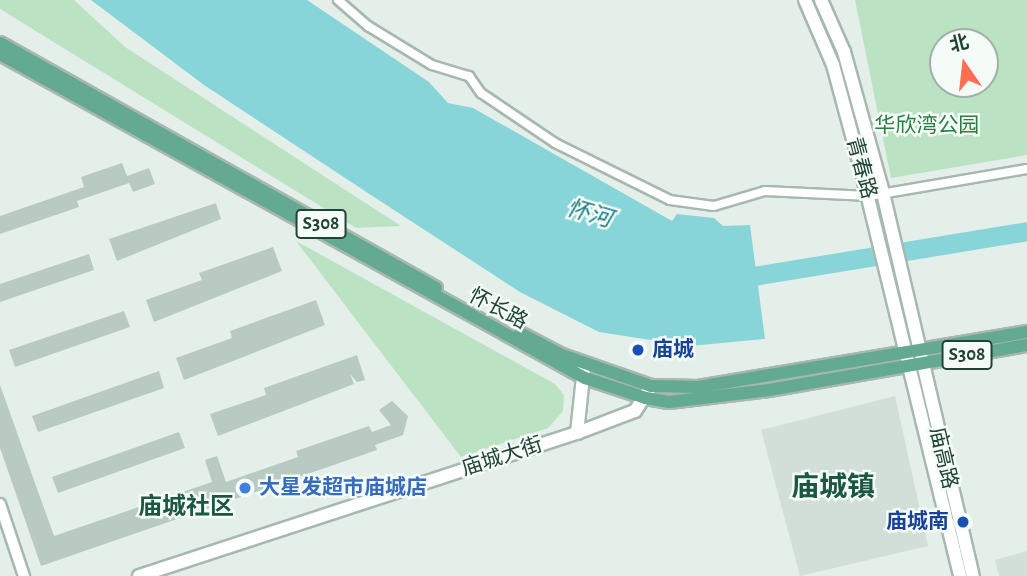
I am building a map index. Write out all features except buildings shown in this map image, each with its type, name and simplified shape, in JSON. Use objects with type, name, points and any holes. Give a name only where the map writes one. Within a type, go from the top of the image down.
[{"type":"main road","name":"青春路","points":[[805,0],[833,65],[911,355]]},
{"type":"main road","name":"青春路","points":[[821,0],[844,52],[883,193],[916,339]]},
{"type":"main road","name":"怀长路","points":[[0,43],[454,299],[648,392]]},
{"type":"main road","name":"怀长路","points":[[0,54],[584,378],[648,392],[698,387],[911,355],[1027,332]]},
{"type":"main road","name":"庙高路","points":[[916,339],[911,355],[960,576]]},
{"type":"main road","name":"怀长路","points":[[911,355],[1027,345]]},
{"type":"main road","name":"庙高路","points":[[911,355],[973,576]]},
{"type":"main road","points":[[577,433],[584,363]]},
{"type":"main road","name":"庙城大街","points":[[139,576],[577,433],[635,411],[648,392]]},
{"type":"street","points":[[338,0],[368,26],[432,65],[469,76],[481,93],[555,144],[670,200],[714,206],[765,191],[869,196],[1027,169]]},
{"type":"street","points":[[0,504],[23,576]]},
{"type":"shaded area","points":[[895,396],[928,546],[800,576],[761,430]]},
{"type":"shaded area","points":[[1027,551],[1027,576],[999,576],[995,560]]},
{"type":"green space","points":[[0,0],[74,0],[125,47],[401,226],[356,228],[0,9]]},
{"type":"green space","name":"华欣湾公园","points":[[855,0],[1027,0],[1027,155],[891,178]]},
{"type":"green space","points":[[296,241],[555,384],[564,395],[563,411],[548,428],[461,457]]},
{"type":"water","points":[[91,0],[307,0],[429,82],[448,103],[473,108],[672,221],[677,214],[714,218],[723,226],[750,225],[765,339],[690,346],[599,332],[520,292],[374,197],[204,85]]},
{"type":"waterway","name":"怀河","points":[[735,279],[1027,231]]},
{"type":"place","name":"庙城","points":[[638,350]]},
{"type":"place","name":"大星发超市庙城店","points":[[245,488]]},
{"type":"place","name":"庙城南","points":[[963,522]]},
{"type":"district","name":"庙城镇","points":[[833,488]]},
{"type":"district","name":"庙城社区","points":[[186,508]]}]
